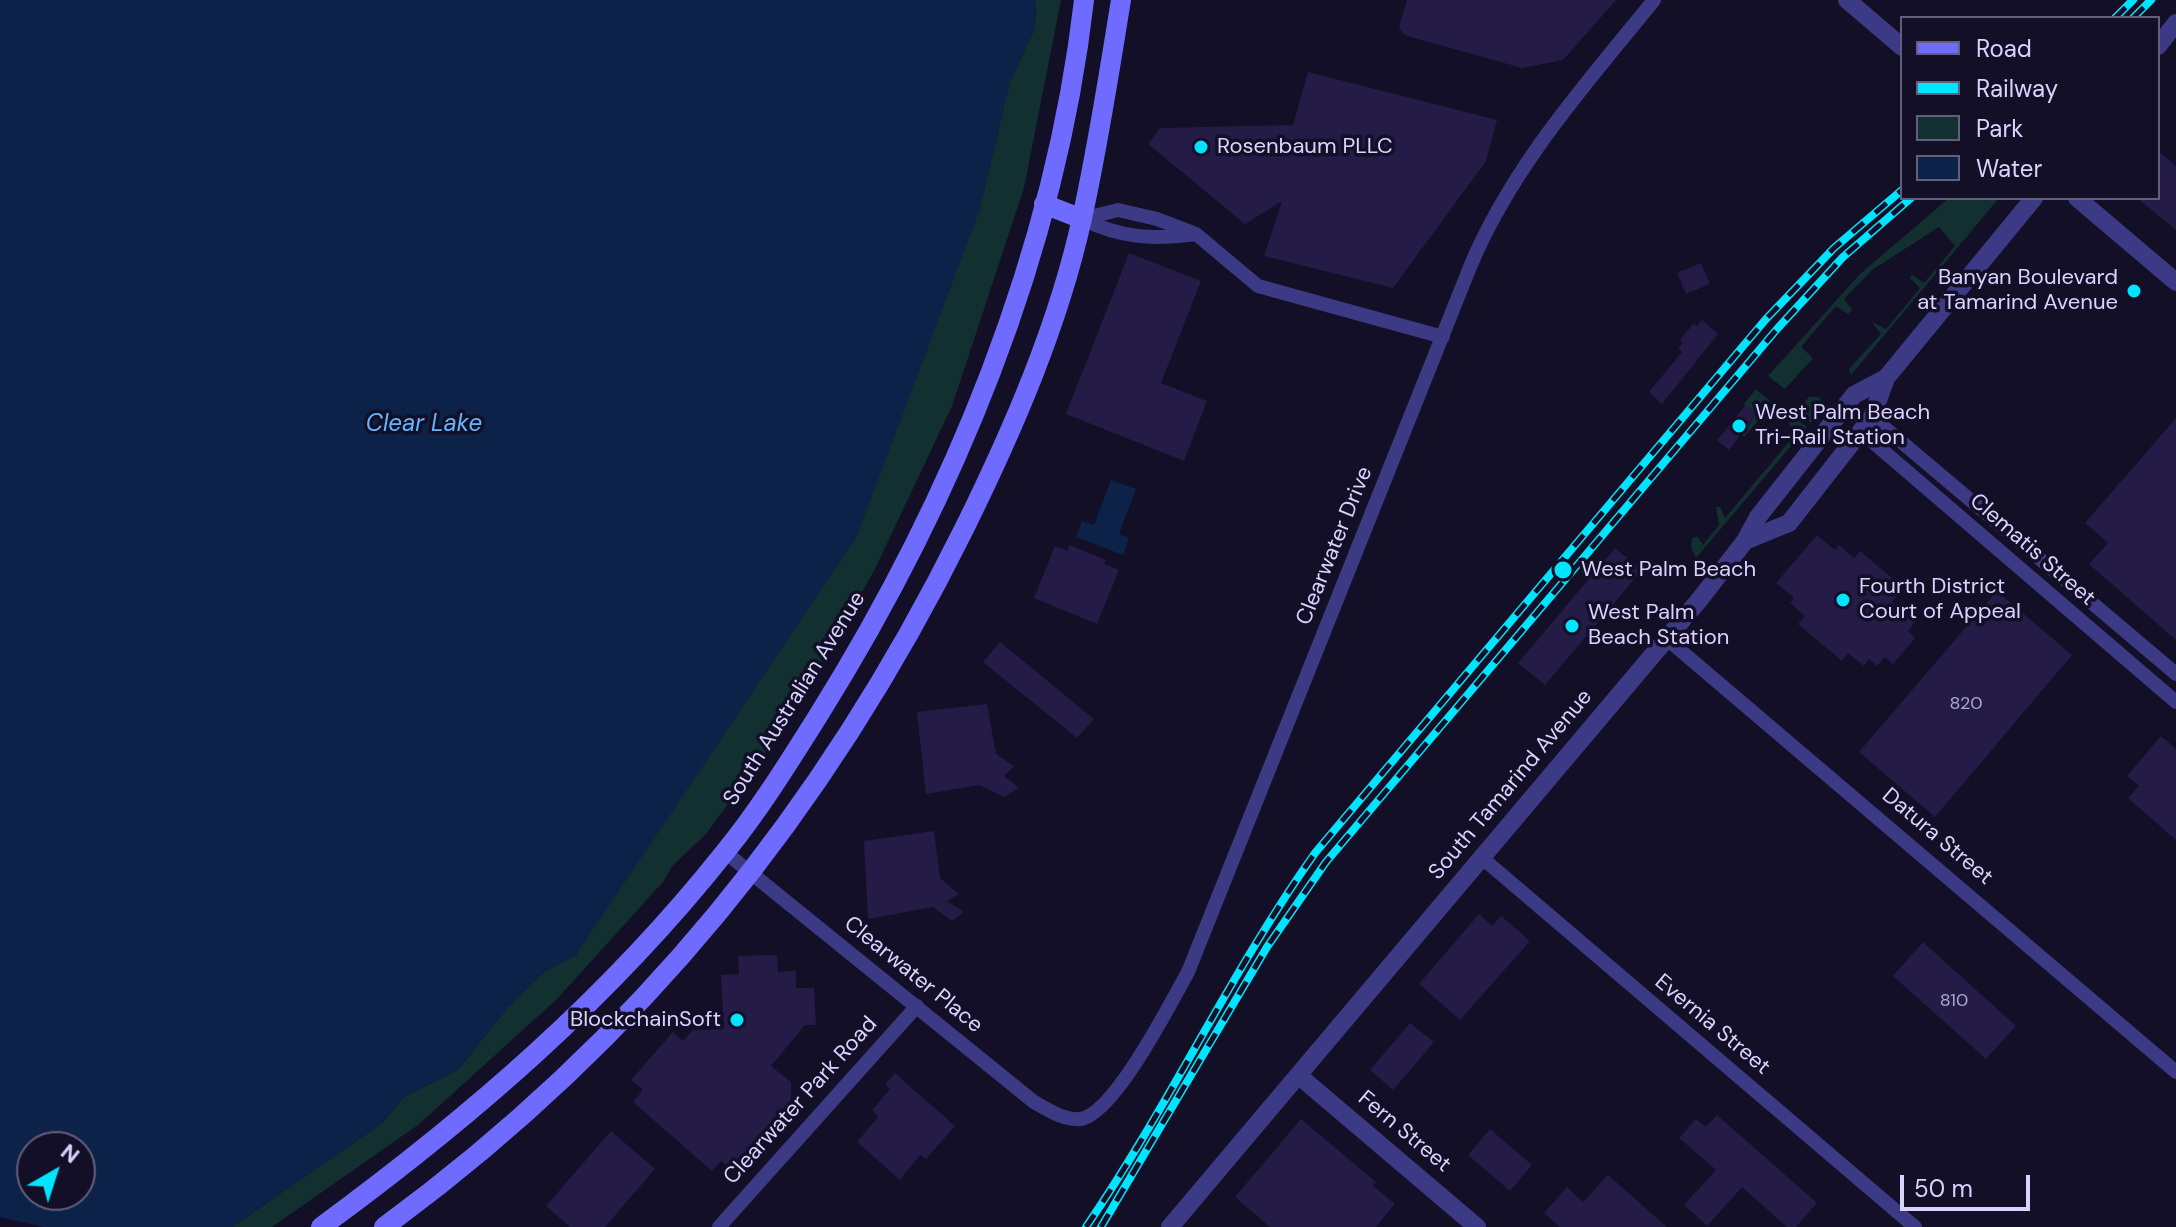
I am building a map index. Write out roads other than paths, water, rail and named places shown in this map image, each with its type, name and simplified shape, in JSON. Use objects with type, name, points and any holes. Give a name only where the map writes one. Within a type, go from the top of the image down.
[{"type":"main road","name":"South Australian Avenue","points":[[321,1227],[417,1156],[548,1044],[667,921],[725,852],[843,676],[912,547],[1014,313],[1065,118],[1084,0]]},
{"type":"main road","points":[[384,1227],[502,1135],[566,1078],[685,954],[751,875],[864,713],[938,582],[1019,413],[1082,219],[1121,0]]},
{"type":"main road","points":[[1044,204],[1082,219]]},
{"type":"street","name":"Clearwater Drive","points":[[1080,1119],[1097,1112],[1108,1100],[1188,972],[1474,258],[1523,167],[1654,0]]},
{"type":"street","points":[[1847,0],[1900,45]]},
{"type":"street","points":[[2160,43],[2176,23]]},
{"type":"street","points":[[1745,541],[1789,523],[1866,424],[1886,378],[2032,200]]},
{"type":"street","points":[[2079,200],[2176,282]]},
{"type":"street","points":[[1082,219],[1118,210],[1157,219],[1196,234],[1258,286],[1443,337]]},
{"type":"street","points":[[1082,219],[1112,233],[1155,240],[1196,234]]},
{"type":"street","name":"South Tamarind Avenue","points":[[1170,1227],[1667,639],[1854,395],[1886,378]]},
{"type":"street","points":[[1826,476],[1844,425],[1844,409]]},
{"type":"street","name":"Clematis Street","points":[[1866,424],[2176,674]]},
{"type":"street","name":"Clematis Street","points":[[1866,424],[2176,702]]},
{"type":"street","name":"Datura Street","points":[[1667,639],[2176,1072]]},
{"type":"street","name":"Clearwater Place","points":[[725,852],[1034,1102],[1059,1115],[1080,1119]]},
{"type":"street","name":"Evernia Street","points":[[1481,857],[1915,1227]]},
{"type":"street","name":"Clearwater Park Road","points":[[719,1227],[917,1006]]},
{"type":"street","name":"Fern Street","points":[[1298,1075],[1477,1227]]},
{"type":"water","name":"Clear Lake","points":[[0,0],[1036,0],[1035,28],[1010,81],[979,212],[856,538],[576,955],[545,971],[506,1009],[459,1069],[404,1097],[382,1123],[232,1227],[44,1227],[0,1217]]},
{"type":"water","points":[[1111,480],[1136,489],[1119,534],[1129,538],[1123,555],[1076,537],[1082,521],[1094,525]]},
{"type":"railway","points":[[2117,16],[2133,0]]},
{"type":"railway","points":[[2135,16],[2151,0]]},
{"type":"railway","points":[[1086,1227],[1145,1134],[1255,945],[1315,853],[1766,319],[1834,248],[1900,192]]},
{"type":"railway","points":[[1101,1227],[1267,947],[1326,862],[1777,329],[1843,257],[1909,200]]},
{"type":"place","name":"Rosenbaum PLLC","points":[[1201,147]]},
{"type":"place","name":"Banyan Boulevard at Tamarind Avenue","points":[[2134,291]]},
{"type":"place","name":"West Palm Beach Tri-Rail Station","points":[[1739,426]]},
{"type":"place","name":"West Palm Beach","points":[[1563,570]]},
{"type":"place","name":"Fourth District Court of Appeal","points":[[1843,600]]},
{"type":"place","name":"West Palm Beach Station","points":[[1572,626]]},
{"type":"place","name":"BlockchainSoft","points":[[737,1020]]}]
